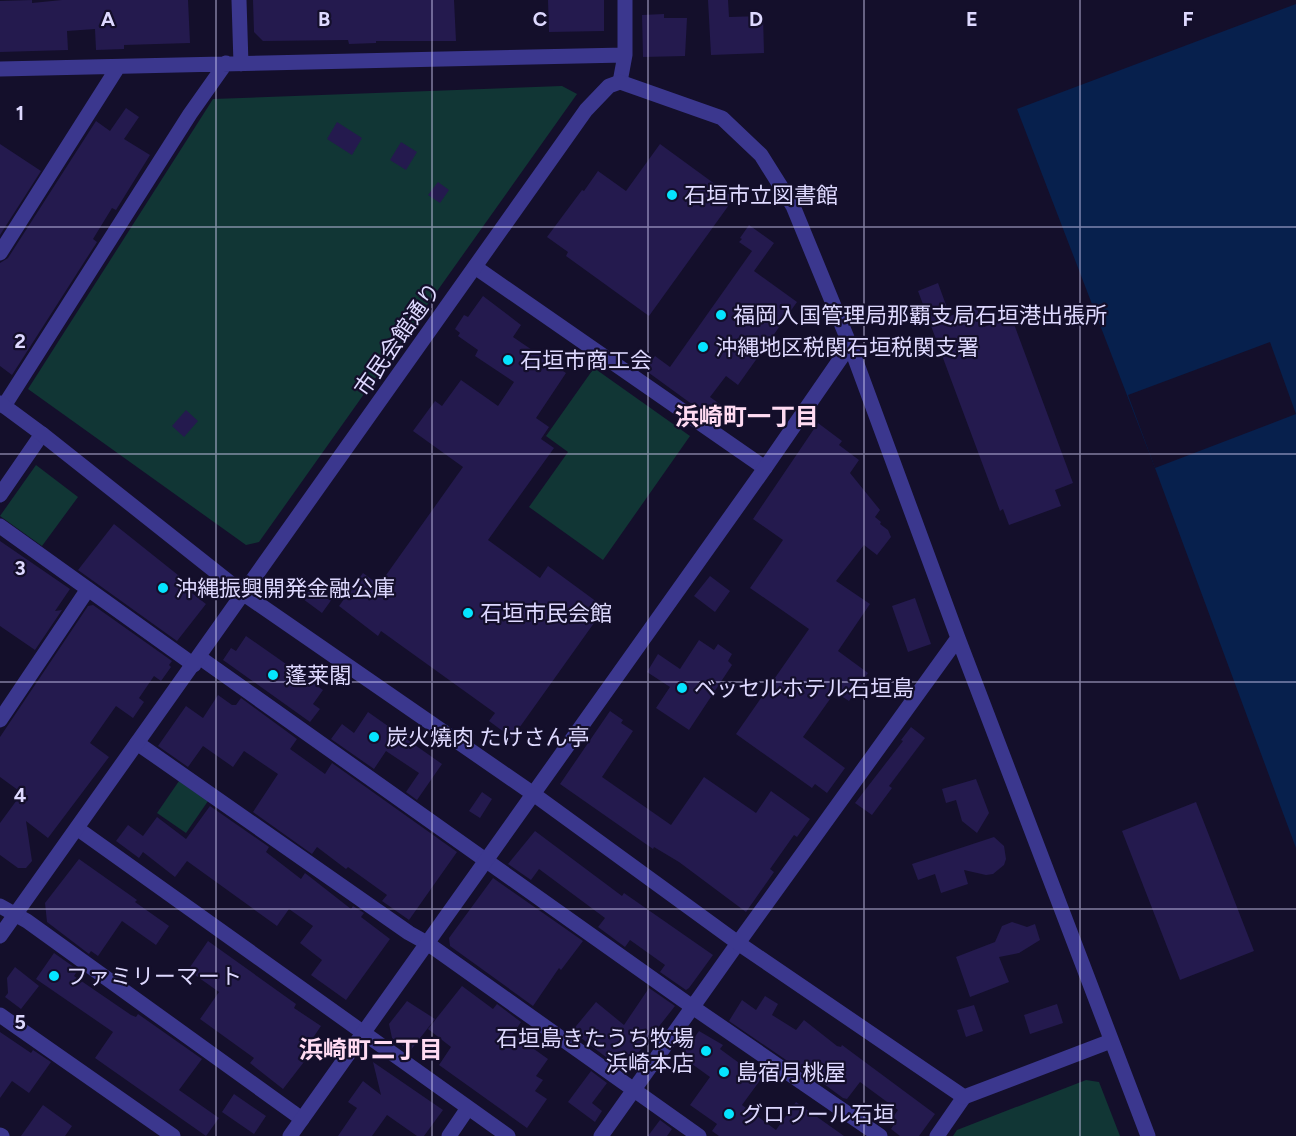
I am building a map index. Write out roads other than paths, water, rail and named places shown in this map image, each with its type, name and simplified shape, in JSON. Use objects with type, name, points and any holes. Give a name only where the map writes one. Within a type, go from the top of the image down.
[{"type":"street","points":[[239,0],[234,64],[190,114],[2,404],[244,594],[532,793],[738,943],[964,1097]]},
{"type":"street","points":[[625,0],[625,55],[620,82],[722,118],[761,155],[793,206],[850,345],[958,638],[1148,1136]]},
{"type":"street","points":[[0,69],[625,55]]},
{"type":"street","points":[[0,253],[118,67]]},
{"type":"street","name":"市民会館通り","points":[[0,936],[586,110],[609,86],[620,82]]},
{"type":"street","points":[[475,267],[765,468]]},
{"type":"street","points":[[290,1136],[850,345]]},
{"type":"street","points":[[0,495],[42,434]]},
{"type":"street","points":[[0,526],[88,589],[486,859],[694,1008],[880,1136]]},
{"type":"street","points":[[0,720],[88,589]]},
{"type":"street","points":[[601,1136],[958,638]]},
{"type":"street","points":[[137,742],[409,933],[427,943],[699,1136]]},
{"type":"street","points":[[78,829],[508,1136]]},
{"type":"street","points":[[0,906],[27,921],[302,1119]]},
{"type":"street","points":[[0,1015],[173,1136]]},
{"type":"street","points":[[937,1136],[964,1097],[1112,1041]]},
{"type":"street","points":[[449,1136],[468,1108]]},
{"type":"water","points":[[1296,4],[1296,848],[1155,468],[1017,109]]},
{"type":"place","name":"石垣市立図書館","points":[[672,195]]},
{"type":"place","name":"福岡入国管理局那覇支局石垣港出張所","points":[[721,315]]},
{"type":"place","name":"沖縄地区税関石垣税関支署","points":[[703,347]]},
{"type":"place","name":"石垣市商工会","points":[[508,360]]},
{"type":"place","name":"沖縄振興開発金融公庫","points":[[163,588]]},
{"type":"place","name":"石垣市民会館","points":[[468,613]]},
{"type":"place","name":"蓬莱閣","points":[[273,675]]},
{"type":"place","name":"ベッセルホテル石垣島","points":[[682,688]]},
{"type":"place","name":"炭火燒肉 たけさん亭","points":[[374,737]]},
{"type":"place","name":"ファミリーマート","points":[[54,976]]},
{"type":"place","name":"石垣島きたうち牧場 浜崎本店","points":[[706,1051]]},
{"type":"place","name":"島宿月桃屋","points":[[724,1072]]},
{"type":"place","name":"グロワール石垣","points":[[729,1114]]},
{"type":"district","name":"浜崎町一丁目","points":[[747,417]]},
{"type":"district","name":"浜崎町二丁目","points":[[371,1050]]}]
